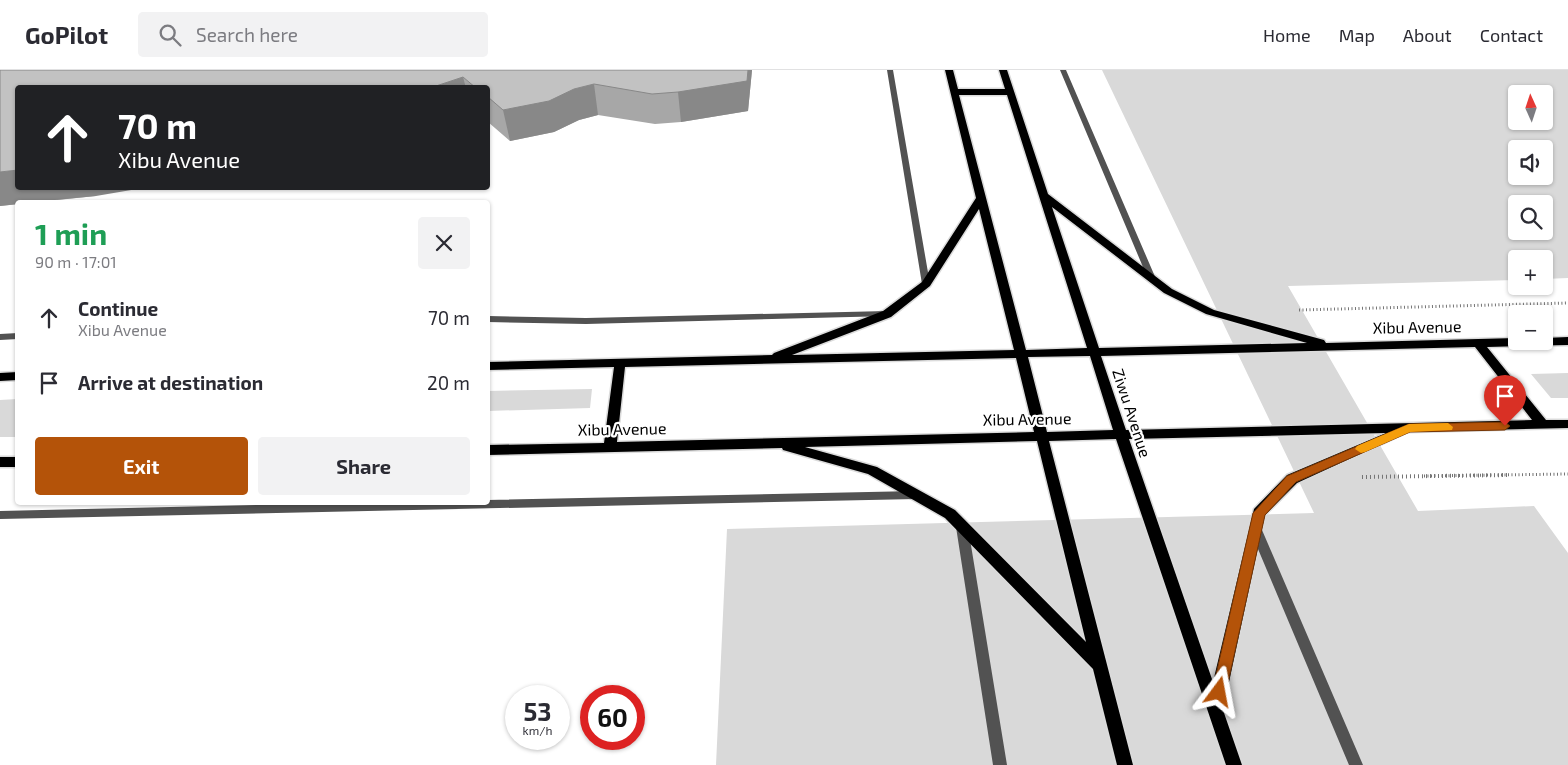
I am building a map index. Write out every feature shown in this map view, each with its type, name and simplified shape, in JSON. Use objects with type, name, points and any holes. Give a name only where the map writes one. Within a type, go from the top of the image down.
[{"type":"main road","points":[[949,70],[1125,765]]},
{"type":"main road","name":"Ziwu Avenue","points":[[1003,70],[1096,352],[1121,435],[1234,765]]},
{"type":"main road","points":[[954,92],[1010,92]]},
{"type":"main road","points":[[1044,196],[1168,291],[1210,312],[1332,347]]},
{"type":"main road","points":[[768,360],[887,314],[926,284],[981,198]]},
{"type":"main road","name":"Xibu Avenue","points":[[490,366],[1568,342]]},
{"type":"main road","points":[[1478,344],[1543,425]]},
{"type":"main road","points":[[610,447],[620,363]]},
{"type":"main road","points":[[0,377],[15,376]]},
{"type":"main road","name":"Xibu Avenue","points":[[490,450],[1568,424]]},
{"type":"main road","points":[[1215,710],[1259,513],[1292,479],[1409,428]]},
{"type":"main road","points":[[774,443],[872,470],[950,514],[1101,667]]},
{"type":"main road","points":[[0,462],[15,462]]},
{"type":"street","points":[[890,70],[926,284]]},
{"type":"street","points":[[1063,70],[1152,279]]},
{"type":"street","points":[[490,319],[586,322],[887,314]]},
{"type":"street","points":[[0,336],[15,336]]},
{"type":"street","points":[[490,504],[916,495]]},
{"type":"street","points":[[0,514],[434,505]]},
{"type":"street","points":[[962,527],[1000,765]]},
{"type":"street","points":[[1256,530],[1356,765]]},
{"type":"path","name":"Xibu Avenue","points":[[1289,310],[1568,303]]},
{"type":"path","points":[[1359,477],[1568,474]]},
{"type":"shaded area","points":[[1102,70],[1568,70],[1568,278],[1553,279],[1553,250],[1508,250],[1508,280],[1288,286],[1418,511],[1534,506],[1568,553],[1568,765],[716,765],[727,529],[1314,513]]},
{"type":"shaded area","points":[[1568,373],[1568,398],[1551,398],[1531,374]]},
{"type":"shaded area","points":[[592,389],[590,408],[490,411],[490,391]]},
{"type":"shaded area","points":[[15,399],[15,437],[0,437],[0,400]]},
{"type":"building","points":[[0,70],[748,70],[747,81],[678,92],[652,94],[594,84],[574,89],[549,101],[503,110],[490,99],[490,85],[472,85],[463,77],[439,85],[15,85],[15,170],[0,172]]},
{"type":"slow traffic","points":[[1361,449],[1409,428],[1448,427]]},
{"type":"route","points":[[1219,692],[1259,513],[1292,479],[1409,428],[1505,426]]}]
